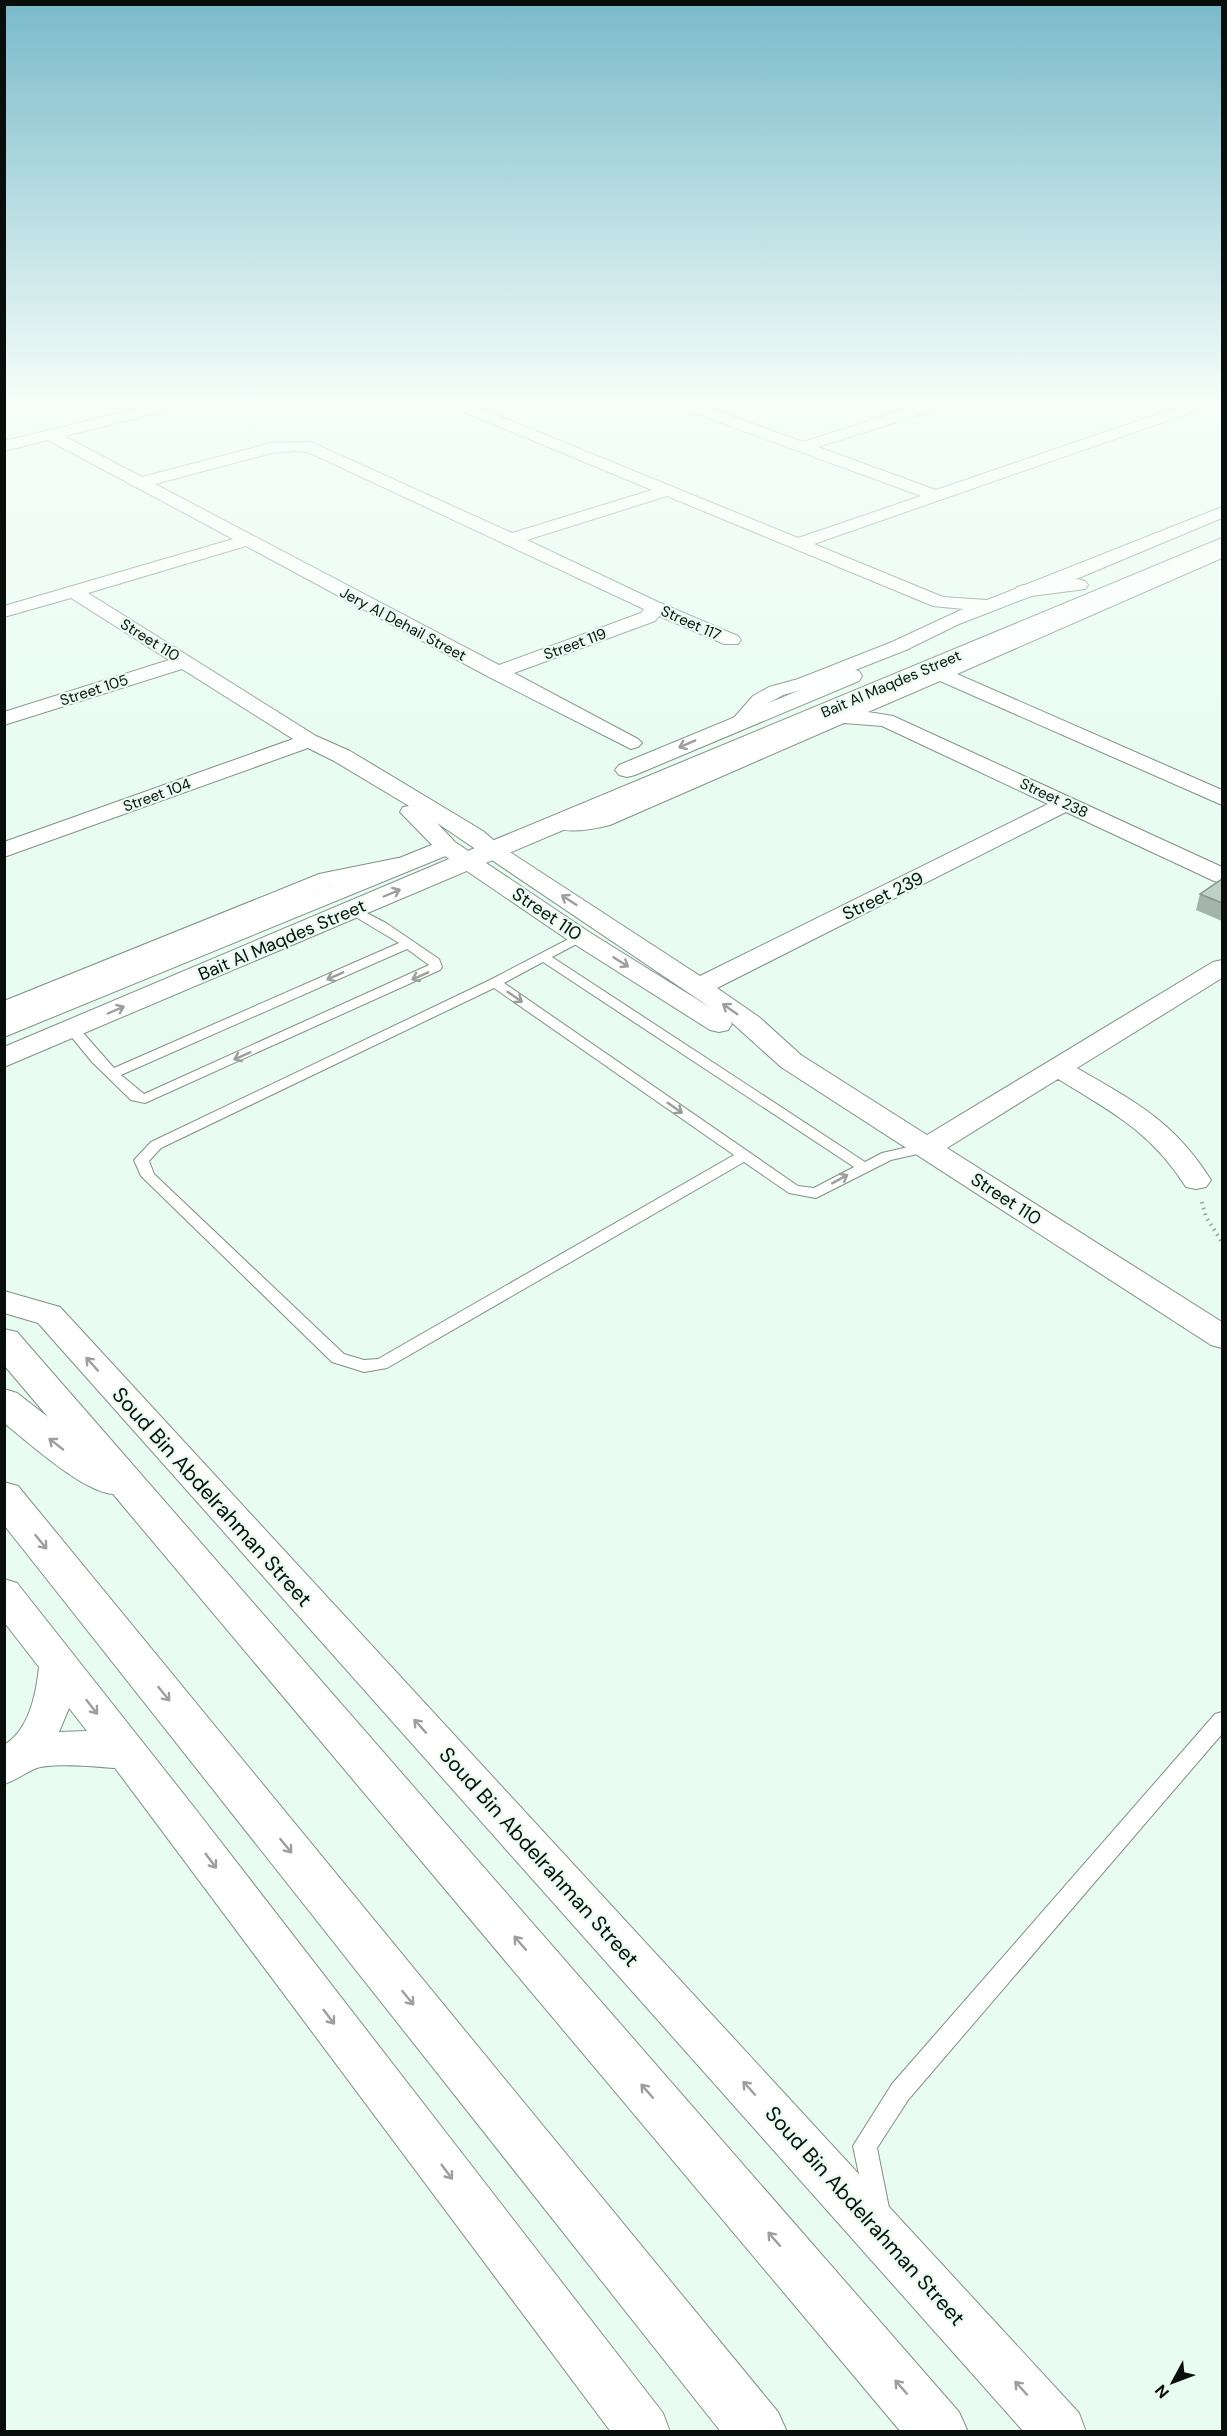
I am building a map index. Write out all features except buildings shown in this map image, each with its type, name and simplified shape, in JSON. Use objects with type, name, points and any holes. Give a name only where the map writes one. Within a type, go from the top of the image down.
[{"type":"street","name":"Jery Al Dehail Street","points":[[202,516],[631,743]]},
{"type":"street","name":"Street 117","points":[[462,516],[652,610],[731,640]]},
{"type":"street","points":[[512,539],[587,516]]},
{"type":"street","points":[[732,516],[940,602],[950,610],[952,620]]},
{"type":"street","points":[[800,543],[880,516]]},
{"type":"street","name":"Bait Al Maqdes Street","points":[[741,721],[760,700],[768,695],[899,645],[952,620],[1075,573],[1213,516]]},
{"type":"street","name":"Bait Al Maqdes Street","points":[[4,1058],[352,910],[457,854],[741,721],[1222,526]]},
{"type":"street","points":[[4,612],[248,540]]},
{"type":"street","name":"Bait Al Maqdes Street","points":[[887,709],[940,674],[1195,560],[1222,544]]},
{"type":"street","name":"Bait Al Maqdes Street","points":[[483,843],[560,823],[1195,560],[1222,552]]},
{"type":"street","points":[[1024,591],[1078,585]]},
{"type":"street","name":"Street 110","points":[[74,592],[313,743],[342,756],[483,843],[750,1023],[790,1061],[1222,1337]]},
{"type":"street","points":[[940,602],[988,606]]},
{"type":"street","name":"Street 119","points":[[496,673],[640,620],[652,610]]},
{"type":"street","name":"Street 105","points":[[4,719],[184,662]]},
{"type":"street","points":[[940,674],[1222,798]]},
{"type":"street","name":"Street 238","points":[[840,718],[887,709],[1067,803],[1222,876]]},
{"type":"street","name":"Bait Al Maqdes Street","points":[[560,823],[577,824],[602,820],[840,718]]},
{"type":"street","name":"Street 110","points":[[313,743],[333,760],[423,821],[457,854],[580,937],[765,1053],[790,1061]]},
{"type":"street","name":"Street 104","points":[[4,850],[313,743]]},
{"type":"street","name":"Street 239","points":[[699,987],[1067,803]]},
{"type":"street","name":"Bait Al Maqdes Street","points":[[4,1011],[327,879],[457,854]]},
{"type":"street","name":"Bait Al Maqdes Street","points":[[4,1028],[398,865]]},
{"type":"street","points":[[926,1148],[1222,967]]},
{"type":"street","points":[[1058,1068],[1150,1125],[1178,1151],[1196,1180]]},
{"type":"street","name":"Soud Bin Abdelrahman Street","points":[[4,1302],[48,1316],[1060,2432]]},
{"type":"street","points":[[4,1341],[939,2432]]},
{"type":"street","points":[[4,1402],[62,1449],[141,1499]]},
{"type":"street","points":[[4,1497],[758,2432]]},
{"type":"street","points":[[4,1594],[127,1752],[644,2432]]},
{"type":"street","points":[[17,1759],[42,1730],[52,1707],[57,1685],[58,1664]]},
{"type":"street","points":[[17,1759],[79,1748],[127,1752]]},
{"type":"lane","points":[[72,1029],[112,1074],[136,1097],[145,1099],[435,969],[435,962],[352,910]]},
{"type":"lane","points":[[580,937],[545,958],[495,983],[156,1145],[141,1160],[148,1176],[338,1358],[364,1366],[381,1364],[742,1156]]},
{"type":"lane","points":[[112,1074],[408,944]]},
{"type":"lane","points":[[545,958],[863,1167]]},
{"type":"lane","points":[[495,983],[794,1191],[802,1193],[822,1190],[887,1156],[926,1148]]},
{"type":"lane","points":[[882,2235],[866,2146],[900,2092],[1222,1720]]},
{"type":"path","points":[[1196,1180],[1206,1217],[1222,1242]]}]
